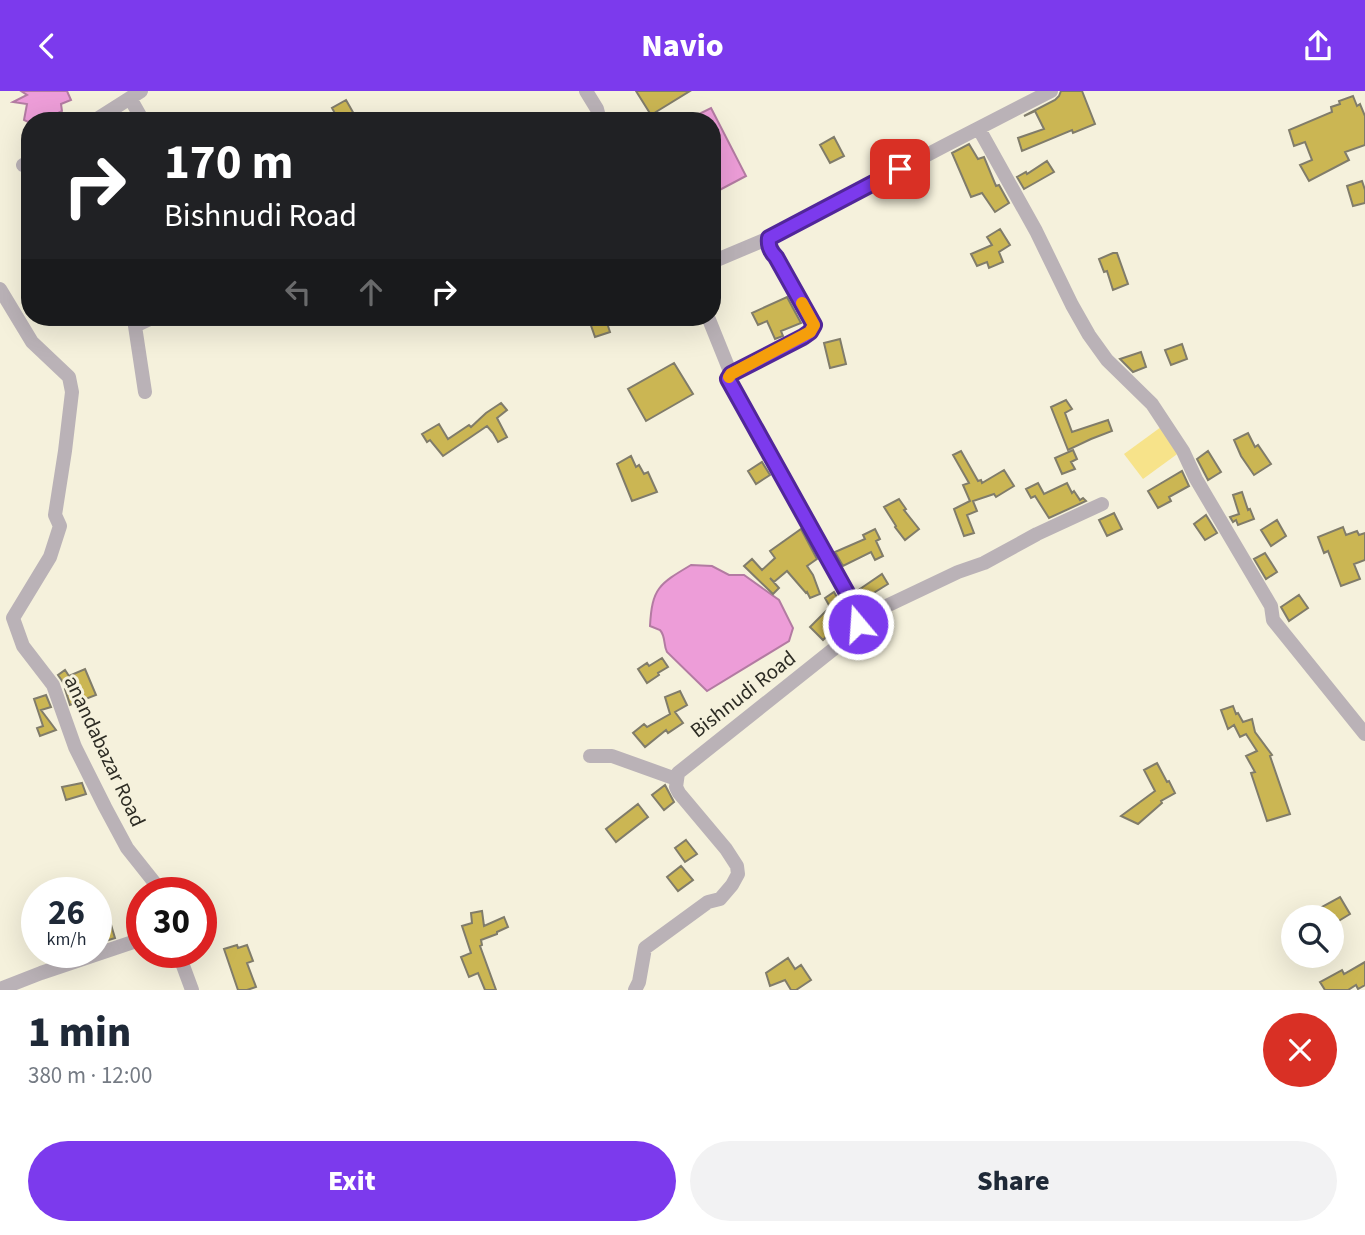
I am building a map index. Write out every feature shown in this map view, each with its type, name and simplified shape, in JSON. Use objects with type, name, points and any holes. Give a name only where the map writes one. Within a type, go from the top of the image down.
[{"type":"street","points":[[586,91],[598,112]]},
{"type":"street","points":[[721,258],[769,238],[1051,91]]},
{"type":"street","points":[[109,112],[136,95],[141,112]]},
{"type":"street","points":[[979,129],[1036,231],[1089,335],[1107,360],[1152,404],[1183,451],[1196,479],[1271,606],[1273,620],[1365,734]]},
{"type":"street","points":[[769,238],[771,253],[776,257],[814,325],[803,337],[731,374],[728,379],[795,496],[859,619],[958,572],[984,563],[1037,534],[1102,504]]},
{"type":"street","name":"anandabazar Road","points":[[0,289],[21,324]]},
{"type":"street","name":"anandabazar Road","points":[[22,326],[32,342],[69,377],[72,392],[55,515],[60,526],[50,557],[13,618],[23,646],[53,685],[75,747],[105,807],[127,848],[150,877]]},
{"type":"street","points":[[135,326],[145,392]]},
{"type":"street","points":[[712,326],[731,374]]},
{"type":"street","name":"Bishnudi Road","points":[[676,779],[678,773],[850,636],[859,619]]},
{"type":"street","points":[[590,756],[612,756],[676,779],[678,793],[726,849],[737,866],[738,874],[720,899],[708,902],[645,948],[635,990]]},
{"type":"street","points":[[0,989],[126,944]]},
{"type":"street","points":[[183,968],[191,990]]},
{"type":"shaded area","points":[[21,91],[67,91],[71,100],[61,104],[60,112],[26,112],[27,104],[13,102],[27,95]]},
{"type":"shaded area","points":[[721,127],[746,176],[721,189]]},
{"type":"shaded area","points":[[1161,427],[1180,452],[1143,479],[1124,454]]},
{"type":"shaded area","points":[[691,565],[712,566],[729,575],[744,575],[779,600],[793,628],[789,641],[707,691],[667,652],[660,630],[650,626],[653,603],[659,588]]},
{"type":"building","points":[[636,91],[690,91],[656,112],[649,112]]},
{"type":"building","points":[[1061,91],[1082,91],[1095,124],[1073,133],[1072,130],[1022,151],[1018,138],[1044,129],[1035,111],[1024,116],[1055,100]]},
{"type":"building","points":[[1353,96],[1365,116],[1365,145],[1345,152],[1349,160],[1309,181],[1300,165],[1312,160],[1305,142],[1294,146],[1289,130],[1332,112],[1331,107]]},
{"type":"building","points":[[346,100],[353,112],[334,112],[332,108]]},
{"type":"building","points":[[834,137],[844,156],[830,163],[820,145]]},
{"type":"building","points":[[969,144],[978,159],[984,157],[996,186],[999,185],[1009,203],[995,212],[982,193],[971,197],[952,153]]},
{"type":"building","points":[[1047,161],[1054,172],[1024,189],[1017,177]]},
{"type":"building","points":[[1362,181],[1365,203],[1353,206],[1347,186]]},
{"type":"building","points":[[1000,229],[1010,245],[999,252],[1003,262],[989,268],[987,262],[977,266],[971,254],[992,245],[987,237]]},
{"type":"building","points":[[1117,253],[1128,284],[1113,290],[1107,271],[1104,272],[1099,259]]},
{"type":"building","points":[[787,297],[801,323],[781,331],[783,336],[775,339],[767,321],[758,325],[752,313]]},
{"type":"building","points":[[591,326],[608,326],[610,332],[595,337]]},
{"type":"building","points":[[840,339],[846,364],[830,368],[824,343]]},
{"type":"building","points":[[1182,344],[1187,359],[1171,365],[1165,350]]},
{"type":"building","points":[[1141,352],[1146,367],[1133,372],[1120,359]]},
{"type":"building","points":[[674,363],[693,394],[646,421],[628,389]]},
{"type":"building","points":[[1066,400],[1072,409],[1065,413],[1072,432],[1108,420],[1112,431],[1068,450],[1051,407]]},
{"type":"building","points":[[501,403],[507,410],[497,418],[507,437],[498,442],[487,426],[443,456],[422,434],[439,424],[448,439],[469,425],[471,427]]},
{"type":"building","points":[[1248,433],[1255,447],[1258,445],[1271,464],[1254,475],[1234,440]]},
{"type":"building","points":[[1073,450],[1077,459],[1071,462],[1075,469],[1062,474],[1055,458]]},
{"type":"building","points":[[961,451],[978,481],[981,480],[982,483],[1004,470],[1014,486],[996,497],[994,494],[973,501],[977,511],[967,515],[974,533],[964,536],[954,509],[970,501],[963,485],[969,483],[953,455]]},
{"type":"building","points":[[1208,451],[1221,472],[1208,480],[1197,459]]},
{"type":"building","points":[[631,456],[636,467],[639,465],[644,474],[648,472],[657,492],[632,501],[617,464]]},
{"type":"building","points":[[762,462],[770,475],[756,484],[748,471]]},
{"type":"building","points":[[1182,471],[1189,486],[1169,497],[1171,501],[1158,508],[1148,491]]},
{"type":"building","points":[[1038,483],[1044,494],[1067,483],[1072,493],[1074,491],[1080,500],[1083,498],[1086,501],[1049,518],[1035,496],[1031,498],[1026,489]]},
{"type":"building","points":[[1242,492],[1254,519],[1238,525],[1236,520],[1233,522],[1230,517],[1239,514],[1233,495]]},
{"type":"building","points":[[899,499],[919,529],[905,540],[884,507]]},
{"type":"building","points":[[1114,513],[1122,529],[1107,536],[1099,520]]},
{"type":"building","points":[[1206,515],[1217,533],[1205,540],[1194,524]]},
{"type":"building","points":[[1277,520],[1286,536],[1271,546],[1261,530]]},
{"type":"building","points":[[1343,527],[1346,535],[1357,531],[1359,535],[1365,533],[1365,560],[1354,564],[1360,579],[1341,586],[1328,551],[1324,553],[1318,537]]},
{"type":"building","points":[[801,529],[817,559],[807,566],[820,594],[810,598],[787,571],[774,582],[770,578],[779,588],[773,594],[744,566],[752,559],[762,570],[775,558],[770,551]]},
{"type":"building","points":[[875,529],[880,539],[876,541],[883,556],[875,560],[871,552],[843,566],[835,552],[865,539],[863,535]]},
{"type":"building","points":[[1265,553],[1277,572],[1266,579],[1254,559]]},
{"type":"building","points":[[882,574],[888,584],[862,600],[857,591]]},
{"type":"building","points":[[834,592],[847,615],[829,624],[834,629],[823,640],[810,627],[830,607],[825,598]]},
{"type":"building","points":[[1299,595],[1308,608],[1289,621],[1281,607]]},
{"type":"building","points":[[662,658],[668,667],[647,683],[638,669]]},
{"type":"building","points":[[85,669],[96,695],[70,705],[65,689],[67,688],[58,675],[65,670],[69,676]]},
{"type":"building","points":[[680,691],[687,705],[675,712],[683,723],[668,733],[666,730],[645,747],[633,733],[644,724],[647,727],[670,714],[665,697]]},
{"type":"building","points":[[46,695],[51,707],[41,710],[56,730],[40,736],[37,728],[43,726],[34,699]]},
{"type":"building","points":[[1233,706],[1243,722],[1252,719],[1255,732],[1272,755],[1270,756],[1290,814],[1267,821],[1251,773],[1255,772],[1246,756],[1257,751],[1246,734],[1240,737],[1234,725],[1228,729],[1221,710]]},
{"type":"building","points":[[1157,763],[1175,793],[1161,801],[1162,803],[1138,824],[1121,816],[1155,791],[1144,770]]},
{"type":"building","points":[[82,783],[86,794],[66,800],[62,787]]},
{"type":"building","points":[[665,785],[674,802],[664,810],[652,795]]},
{"type":"building","points":[[638,804],[648,817],[616,842],[606,829]]},
{"type":"building","points":[[686,840],[697,854],[685,862],[675,848]]},
{"type":"building","points":[[681,866],[693,880],[678,891],[667,877]]},
{"type":"building","points":[[1340,897],[1350,914],[1344,918],[1344,905],[1325,905]]},
{"type":"building","points":[[482,911],[484,926],[504,917],[508,927],[481,940],[480,946],[496,990],[485,990],[478,973],[469,977],[461,957],[471,953],[462,926],[472,923],[471,913]]},
{"type":"building","points":[[237,945],[238,948],[247,945],[253,961],[247,963],[256,987],[247,990],[238,990],[224,949]]},
{"type":"building","points":[[788,958],[795,969],[801,965],[811,980],[796,990],[791,990],[785,980],[770,986],[766,973]]},
{"type":"building","points":[[1365,962],[1365,985],[1358,989],[1356,985],[1348,990],[1325,990],[1320,982],[1342,970],[1344,974]]},
{"type":"slow traffic","points":[[729,377],[810,332],[814,325],[802,303]]},
{"type":"route","points":[[858,624],[856,609],[728,379],[731,374],[803,337],[814,325],[776,257],[771,253],[769,238],[900,169]]}]
